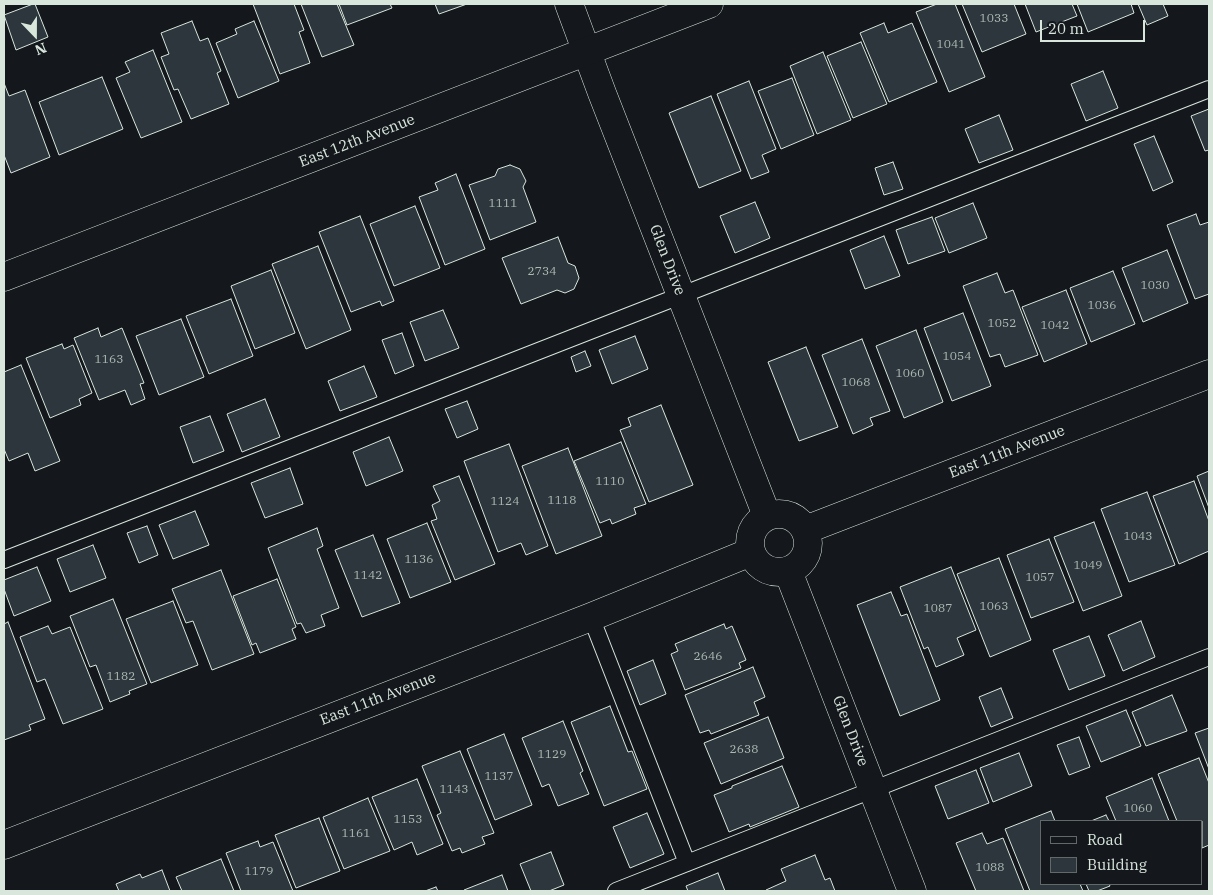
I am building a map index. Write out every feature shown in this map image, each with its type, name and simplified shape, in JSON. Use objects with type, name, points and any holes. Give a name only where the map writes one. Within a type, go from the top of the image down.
[{"type":"street","name":"Glen Drive","points":[[569,4],[586,52],[768,516]]},
{"type":"street","name":"East 12th Avenue","points":[[4,276],[709,4]]},
{"type":"street","name":"East 11th Avenue","points":[[805,530],[1209,374]]},
{"type":"street","points":[[776,514],[793,518],[805,530],[808,540],[804,558],[797,566],[788,571],[779,573],[762,567],[755,560],[751,552],[749,543],[754,527],[768,516],[776,514]]},
{"type":"street","name":"East 11th Avenue","points":[[4,844],[591,617],[751,552]]},
{"type":"street","name":"Glen Drive","points":[[788,571],[912,891]]},
{"type":"lane","points":[[4,560],[1209,89]]},
{"type":"lane","points":[[591,617],[687,863]]},
{"type":"lane","points":[[616,891],[1209,657]]},
{"type":"building","points":[[35,4],[48,37],[16,50],[4,15]]},
{"type":"building","points":[[253,4],[294,4],[304,30],[299,32],[310,63],[280,74]]},
{"type":"building","points":[[301,4],[337,4],[354,45],[322,57]]},
{"type":"building","points":[[339,4],[390,4],[392,8],[347,25]]},
{"type":"building","points":[[435,4],[467,4],[439,14]]},
{"type":"building","points":[[937,4],[955,4],[985,77],[949,92],[916,12]]},
{"type":"building","points":[[962,4],[1014,4],[1026,34],[982,52]]},
{"type":"building","points":[[1025,4],[1072,4],[1077,16],[1036,32]]},
{"type":"building","points":[[1077,4],[1131,4],[1134,13],[1088,32]]},
{"type":"building","points":[[1138,4],[1163,4],[1168,16],[1147,25]]},
{"type":"building","points":[[192,21],[200,41],[208,38],[221,71],[217,73],[229,104],[191,119],[178,89],[174,90],[161,57],[169,54],[161,33]]},
{"type":"building","points":[[254,21],[279,81],[238,98],[216,43],[237,34],[235,29]]},
{"type":"building","points":[[884,23],[888,33],[912,23],[937,82],[889,102],[860,33]]},
{"type":"building","points":[[861,42],[887,104],[853,118],[827,56]]},
{"type":"building","points":[[153,50],[182,122],[141,138],[116,78],[130,72],[125,62]]},
{"type":"building","points":[[823,52],[851,120],[817,134],[790,66]]},
{"type":"building","points":[[1103,71],[1118,108],[1086,121],[1071,84]]},
{"type":"building","points":[[102,77],[123,129],[59,155],[39,102]]},
{"type":"building","points":[[792,78],[814,135],[781,149],[758,91]]},
{"type":"building","points":[[749,81],[776,149],[762,155],[769,172],[751,179],[717,94]]},
{"type":"building","points":[[4,83],[9,96],[25,90],[50,157],[11,173],[4,155]]},
{"type":"building","points":[[711,96],[741,171],[699,188],[669,113]]},
{"type":"building","points":[[1209,109],[1209,150],[1205,151],[1191,116]]},
{"type":"building","points":[[999,115],[1013,150],[979,163],[965,129]]},
{"type":"building","points":[[1154,136],[1173,182],[1153,191],[1134,144]]},
{"type":"building","points":[[893,162],[903,189],[884,195],[875,168]]},
{"type":"building","points":[[510,165],[520,169],[526,181],[523,187],[536,222],[490,240],[469,185],[495,176],[498,169]]},
{"type":"building","points":[[456,174],[485,249],[445,265],[419,197],[438,190],[435,183]]},
{"type":"building","points":[[755,202],[770,238],[735,253],[720,216]]},
{"type":"building","points":[[973,203],[987,238],[949,253],[935,218]]},
{"type":"building","points":[[415,206],[440,268],[394,286],[370,224]]},
{"type":"building","points":[[1196,214],[1200,225],[1209,222],[1209,294],[1195,299],[1167,225]]},
{"type":"building","points":[[360,216],[394,301],[382,306],[380,301],[351,312],[319,232]]},
{"type":"building","points":[[932,217],[945,251],[908,264],[896,230]]},
{"type":"building","points":[[884,236],[900,276],[865,289],[850,250]]},
{"type":"building","points":[[558,237],[568,263],[575,266],[579,278],[574,289],[565,293],[557,290],[521,304],[502,258]]},
{"type":"building","points":[[318,246],[351,330],[306,349],[272,264]]},
{"type":"building","points":[[1167,250],[1188,303],[1143,322],[1122,268]]},
{"type":"building","points":[[271,270],[295,333],[255,349],[231,286]]},
{"type":"building","points":[[1113,271],[1135,324],[1091,342],[1070,288]]},
{"type":"building","points":[[997,273],[1005,293],[1013,290],[1038,355],[1005,367],[1000,354],[990,357],[963,286]]},
{"type":"building","points":[[1066,290],[1087,344],[1044,362],[1022,307]]},
{"type":"building","points":[[231,299],[253,356],[209,374],[186,316]]},
{"type":"building","points":[[443,310],[459,348],[425,361],[410,322]]},
{"type":"building","points":[[963,313],[991,386],[952,401],[924,328]]},
{"type":"building","points":[[181,319],[204,377],[159,395],[136,336]]},
{"type":"building","points":[[98,328],[101,337],[122,328],[144,383],[140,384],[145,399],[131,405],[125,390],[99,400],[74,338]]},
{"type":"building","points":[[916,330],[943,402],[904,418],[876,346]]},
{"type":"building","points":[[402,333],[414,366],[395,374],[382,340]]},
{"type":"building","points":[[635,336],[648,369],[612,384],[599,350]]},
{"type":"building","points":[[862,339],[890,411],[870,418],[873,425],[853,434],[822,355]]},
{"type":"building","points":[[62,344],[64,349],[73,345],[92,393],[79,399],[81,405],[50,418],[26,358]]},
{"type":"building","points":[[806,347],[838,427],[799,441],[768,362]]},
{"type":"building","points":[[585,351],[591,366],[576,372],[571,357]]},
{"type":"building","points":[[21,365],[60,461],[35,471],[28,453],[9,461],[4,449],[4,372]]},
{"type":"building","points":[[364,366],[377,397],[340,411],[328,381]]},
{"type":"building","points":[[265,399],[280,437],[242,452],[227,414]]},
{"type":"building","points":[[467,401],[478,429],[457,438],[445,409]]},
{"type":"building","points":[[661,405],[693,485],[649,502],[620,430],[631,426],[628,418]]},
{"type":"building","points":[[210,416],[224,451],[193,463],[180,427]]},
{"type":"building","points":[[389,437],[403,471],[366,486],[353,452]]},
{"type":"building","points":[[621,442],[646,504],[634,508],[636,514],[612,524],[610,519],[600,523],[574,461]]},
{"type":"building","points":[[509,444],[548,546],[526,555],[521,543],[498,552],[464,461]]},
{"type":"building","points":[[568,448],[602,536],[556,554],[522,466]]},
{"type":"building","points":[[290,468],[303,504],[265,518],[251,483]]},
{"type":"building","points":[[1209,471],[1209,508],[1197,476]]},
{"type":"building","points":[[459,476],[495,564],[455,580],[431,521],[437,519],[432,505],[440,501],[433,486]]},
{"type":"building","points":[[1194,481],[1209,521],[1209,551],[1179,564],[1153,496]]},
{"type":"building","points":[[1147,492],[1175,565],[1129,582],[1101,509]]},
{"type":"building","points":[[195,511],[209,545],[173,559],[159,525]]},
{"type":"building","points":[[1094,522],[1122,596],[1083,611],[1054,537]]},
{"type":"building","points":[[427,523],[451,582],[410,598],[387,539]]},
{"type":"building","points":[[147,526],[158,555],[139,563],[127,533]]},
{"type":"building","points":[[317,528],[323,546],[317,549],[339,608],[321,615],[325,626],[306,633],[301,623],[297,624],[268,548]]},
{"type":"building","points":[[373,535],[400,603],[362,617],[335,550]]},
{"type":"building","points":[[1049,539],[1074,602],[1031,618],[1007,555]]},
{"type":"building","points":[[93,545],[106,578],[70,592],[57,559]]},
{"type":"building","points":[[999,558],[1031,640],[990,657],[957,574]]},
{"type":"building","points":[[37,567],[51,601],[14,616],[4,589],[4,580]]},
{"type":"building","points":[[951,567],[976,630],[957,638],[964,655],[936,667],[928,647],[924,649],[900,587]]},
{"type":"building","points":[[221,570],[254,654],[212,670],[193,621],[186,623],[172,589]]},
{"type":"building","points":[[277,579],[296,627],[292,629],[296,639],[260,653],[256,643],[252,645],[233,596]]},
{"type":"building","points":[[891,592],[901,616],[907,614],[940,700],[900,716],[857,605]]},
{"type":"building","points":[[113,599],[147,684],[129,691],[130,694],[110,702],[96,665],[90,667],[70,616]]},
{"type":"building","points":[[173,601],[198,665],[151,683],[126,619]]},
{"type":"building","points":[[1141,621],[1155,657],[1123,671],[1108,635]]},
{"type":"building","points":[[8,622],[45,719],[29,725],[31,730],[4,740],[4,624]]},
{"type":"building","points":[[724,624],[726,629],[732,626],[746,660],[739,663],[741,668],[685,690],[671,654],[678,651],[675,644]]},
{"type":"building","points":[[48,626],[52,634],[70,627],[103,709],[63,724],[45,679],[37,682],[20,637]]},
{"type":"building","points":[[1089,636],[1105,676],[1069,690],[1053,650]]},
{"type":"building","points":[[653,660],[666,694],[640,705],[627,671]]},
{"type":"building","points":[[753,667],[765,697],[754,702],[759,715],[711,734],[709,730],[700,733],[685,695]]},
{"type":"building","points":[[1001,688],[1013,718],[991,727],[979,697]]},
{"type":"building","points":[[1172,695],[1187,731],[1146,746],[1132,712]]},
{"type":"building","points":[[610,706],[628,752],[632,751],[647,789],[604,806],[571,722]]},
{"type":"building","points":[[1126,710],[1141,746],[1101,762],[1086,726]]},
{"type":"building","points":[[768,717],[784,758],[721,784],[704,743]]},
{"type":"building","points":[[563,721],[583,771],[580,773],[589,794],[558,806],[549,784],[542,787],[522,738]]},
{"type":"building","points":[[1209,728],[1209,769],[1195,733]]},
{"type":"building","points":[[504,734],[532,805],[495,820],[467,749]]},
{"type":"building","points":[[1079,737],[1090,767],[1069,775],[1057,745]]},
{"type":"building","points":[[460,751],[494,833],[482,837],[485,844],[462,853],[460,848],[452,851],[437,815],[441,813],[422,766]]},
{"type":"building","points":[[1019,753],[1032,786],[993,802],[980,768]]},
{"type":"building","points":[[1199,758],[1209,783],[1209,845],[1203,848],[1203,820],[1177,820],[1158,774]]},
{"type":"building","points":[[782,766],[799,807],[750,827],[749,824],[729,832],[714,795]]},
{"type":"building","points":[[976,770],[989,803],[948,819],[935,786]]},
{"type":"building","points":[[1152,778],[1169,820],[1116,820],[1106,797]]},
{"type":"building","points":[[417,779],[443,844],[417,855],[412,842],[394,850],[372,797]]},
{"type":"building","points":[[368,798],[390,851],[344,869],[323,817]]},
{"type":"building","points":[[1051,811],[1055,820],[1040,820],[1040,885],[1080,885],[1083,891],[1030,891],[1005,829]]},
{"type":"building","points":[[647,813],[664,854],[630,868],[613,827]]},
{"type":"building","points":[[1106,815],[1108,820],[1094,820]]},
{"type":"building","points":[[319,818],[340,871],[296,888],[275,835]]},
{"type":"building","points":[[982,833],[987,844],[1003,838],[1024,891],[976,891],[956,843]]},
{"type":"building","points":[[258,841],[260,847],[273,842],[293,891],[241,891],[226,853]]},
{"type":"building","points":[[551,852],[564,885],[549,891],[531,891],[520,864]]},
{"type":"building","points":[[815,855],[825,880],[830,878],[835,891],[766,890],[786,881],[781,869]]},
{"type":"building","points":[[221,859],[234,891],[182,891],[176,877]]},
{"type":"building","points":[[162,870],[170,891],[119,891],[116,884],[140,874],[142,878]]},
{"type":"building","points":[[718,873],[725,891],[688,891],[686,886]]},
{"type":"building","points":[[502,875],[508,891],[464,890]]},
{"type":"building","points":[[1086,885],[1110,886],[1097,891],[1089,891]]},
{"type":"building","points":[[436,887],[438,891],[425,891]]}]
